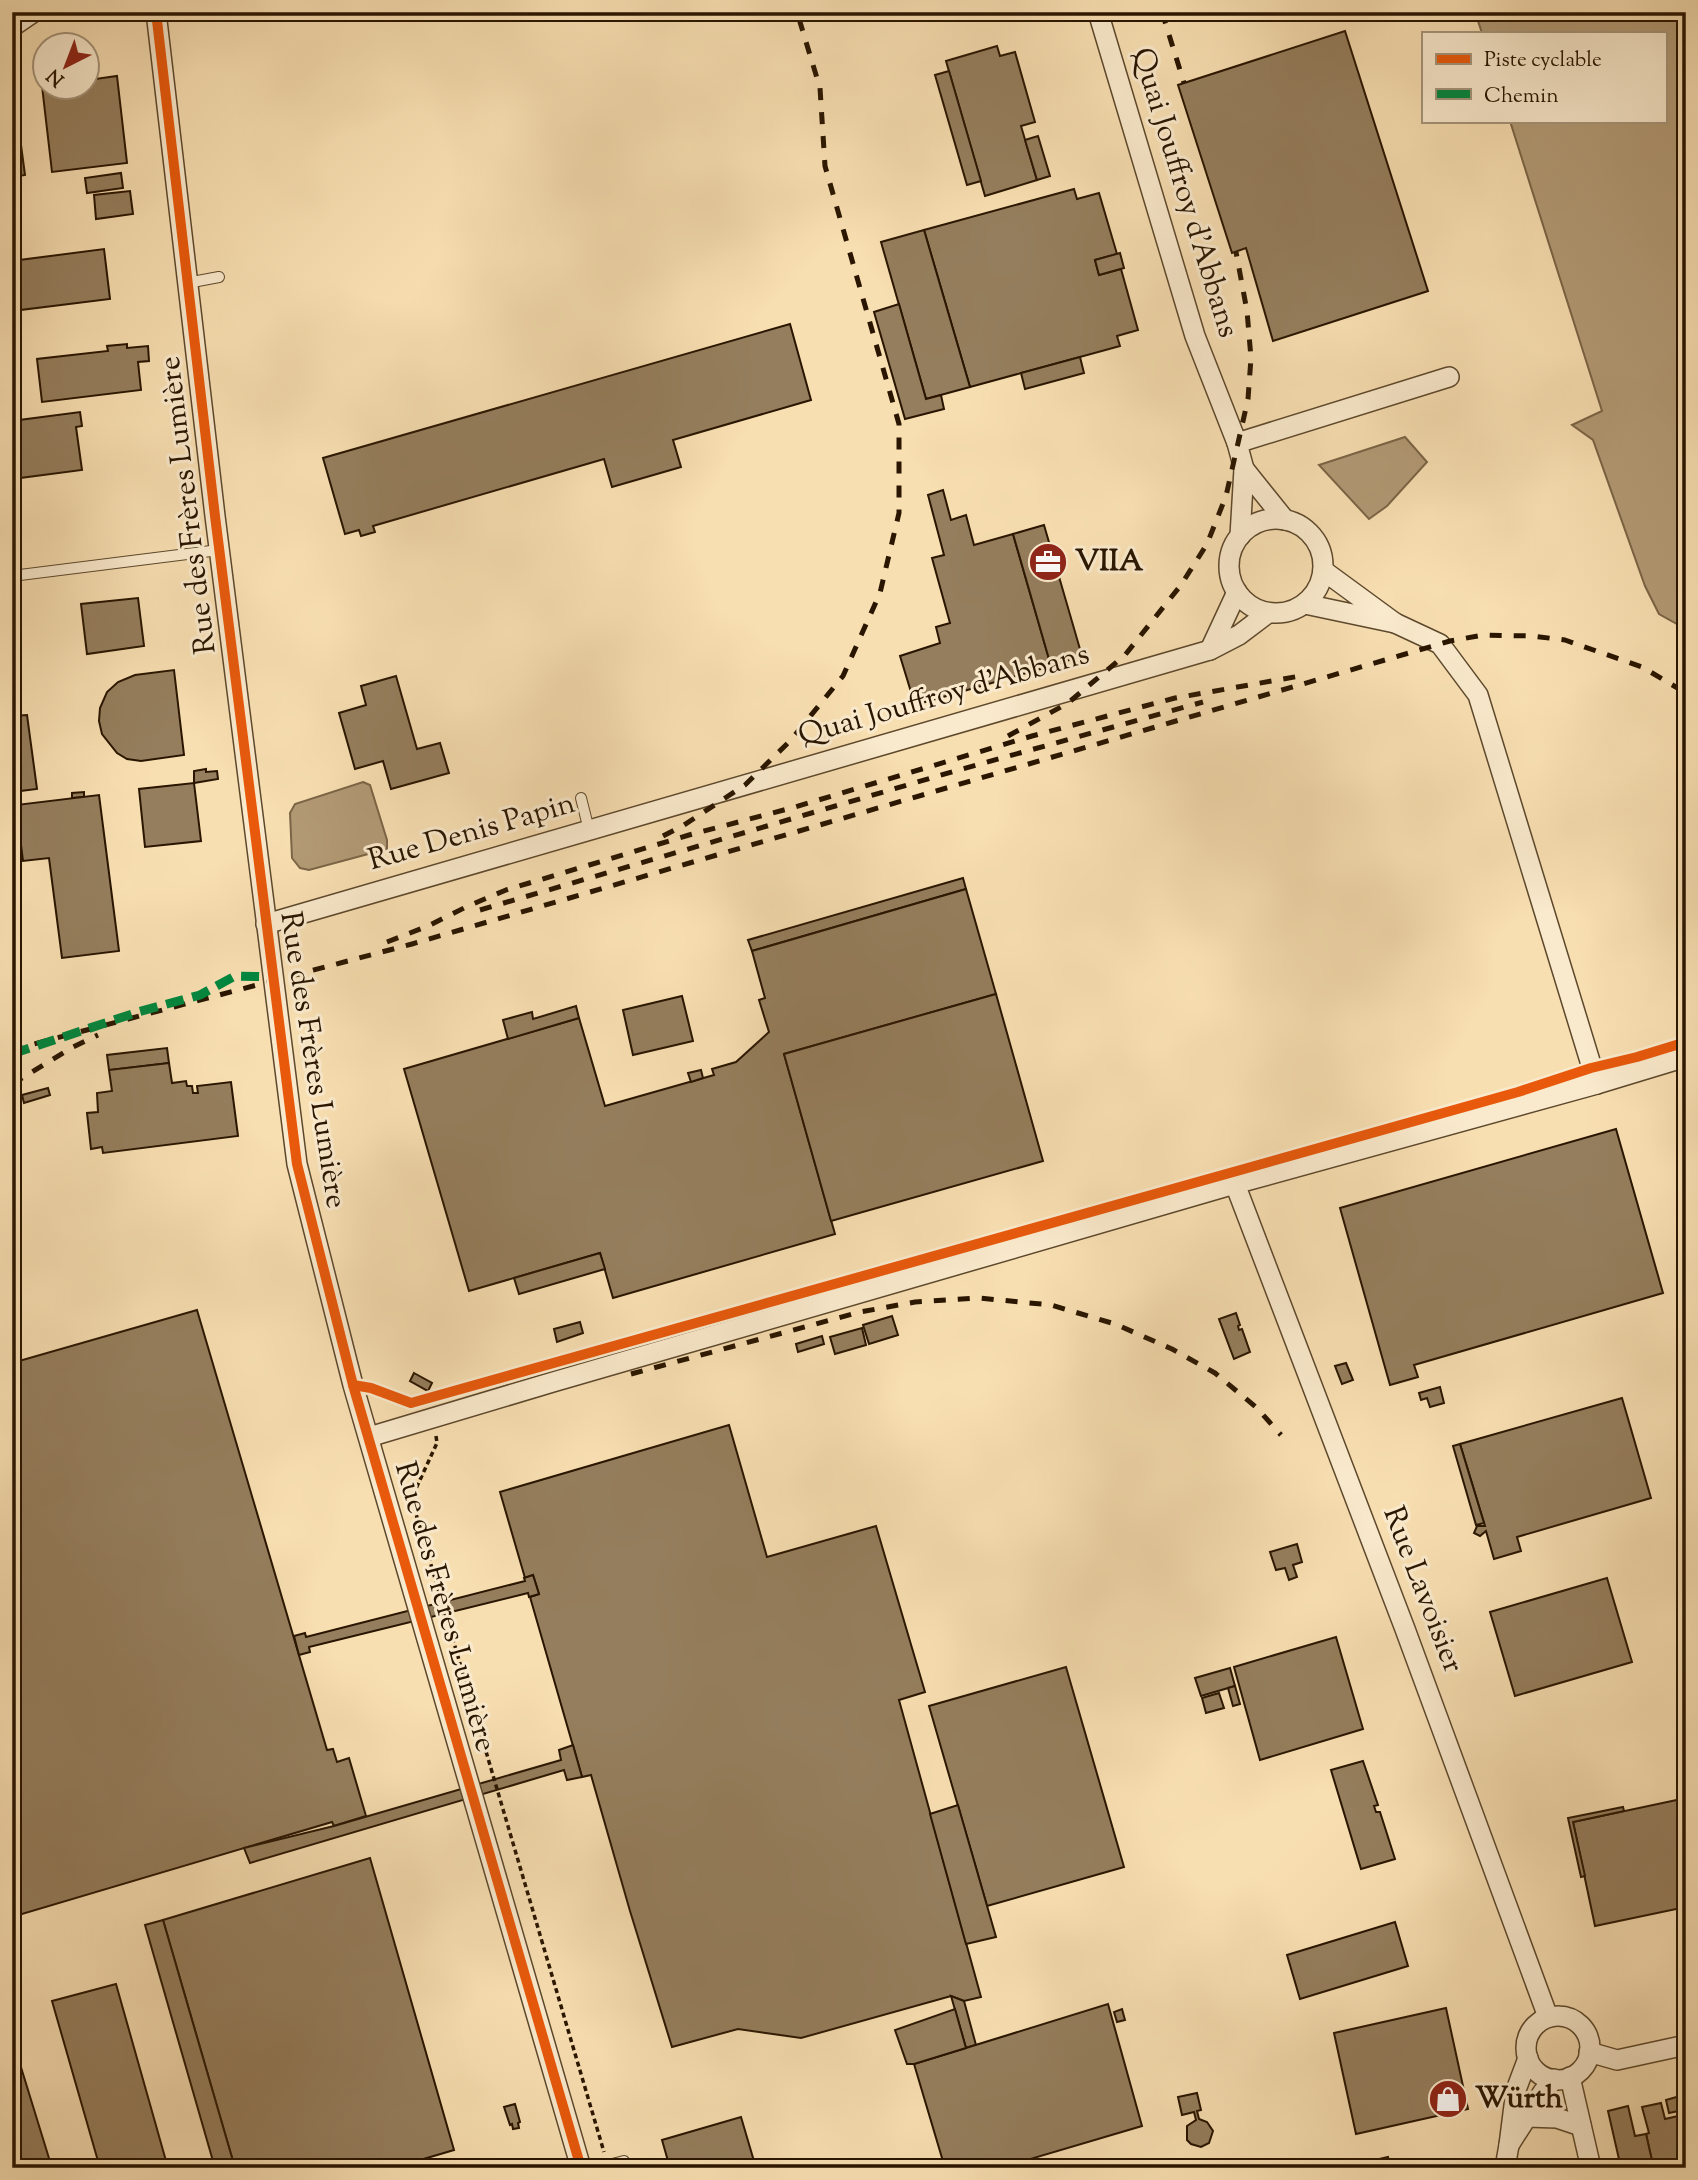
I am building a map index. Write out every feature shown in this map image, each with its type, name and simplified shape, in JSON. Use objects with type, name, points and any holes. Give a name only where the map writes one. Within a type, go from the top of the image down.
[{"type":"street","points":[[12,27],[34,12]]},
{"type":"street","name":"Rue des Frères Lumière","points":[[156,12],[219,550],[297,1164],[353,1385],[582,2168]]},
{"type":"street","name":"Quai Jouffroy d'Abbans","points":[[1098,12],[1195,336],[1237,443],[1244,469],[1240,536]]},
{"type":"street","points":[[1237,443],[1448,377]]},
{"type":"street","name":"Quai Jouffroy d'Abbans","points":[[1244,469],[1285,520]]},
{"type":"street","points":[[1272,519],[1285,520],[1298,524],[1310,533],[1323,557],[1324,571],[1321,584],[1305,604],[1281,613],[1268,613],[1245,602],[1237,592],[1229,564],[1232,549],[1249,527],[1272,519]]},
{"type":"street","points":[[1324,571],[1395,623],[1440,644],[1478,695],[1597,1084]]},
{"type":"street","points":[[1210,650],[1237,592]]},
{"type":"street","points":[[1305,604],[1395,623]]},
{"type":"street","name":"Quai Jouffroy d'Abbans","points":[[695,799],[1210,650],[1239,635],[1268,613]]},
{"type":"street","name":"Rue Denis Papin","points":[[265,924],[695,799]]},
{"type":"street","points":[[369,1437],[1686,1057]]},
{"type":"street","name":"Rue Lavoisier","points":[[1235,1185],[1405,1629],[1548,2017]]},
{"type":"street","points":[[1509,2145],[1543,2092],[1562,2078],[1580,2071],[1586,2062],[1589,2041],[1585,2031],[1569,2018],[1548,2017],[1532,2029],[1527,2038],[1528,2058],[1538,2073],[1562,2078]]},
{"type":"street","points":[[1589,2052],[1617,2060],[1686,2045]]},
{"type":"street","points":[[1505,2168],[1516,2090],[1528,2058]]},
{"type":"street","points":[[1562,2078],[1581,2126],[1591,2168]]},
{"type":"street","points":[[1527,2117],[1557,2118],[1581,2126]]},
{"type":"lane","points":[[187,283],[219,277]]},
{"type":"lane","points":[[12,576],[219,550]]},
{"type":"lane","points":[[581,798],[589,830]]},
{"type":"lane","points":[[603,2166],[624,2161]]},
{"type":"path","points":[[434,1417],[437,1443],[413,1495],[416,1514],[603,2166]]},
{"type":"shaded area","points":[[1475,12],[1686,12],[1686,629],[1659,614],[1645,586],[1593,440],[1572,425],[1602,411],[1510,122],[1666,122],[1666,32],[1482,32]]},
{"type":"shaded area","points":[[1405,437],[1427,462],[1387,506],[1369,519],[1319,465]]},
{"type":"shaded area","points":[[363,782],[370,785],[387,840],[387,849],[309,870],[300,868],[292,858],[290,813],[295,804]]},
{"type":"building","points":[[1345,31],[1428,291],[1273,341],[1246,248],[1232,253],[1178,85]]},
{"type":"building","points":[[997,46],[1000,56],[1015,52],[1035,122],[1021,126],[1037,180],[985,196],[946,61]]},
{"type":"building","points":[[949,71],[981,181],[967,185],[935,75]]},
{"type":"building","points":[[117,76],[127,163],[52,172],[44,102],[102,102],[102,78]]},
{"type":"building","points":[[12,93],[25,175],[12,177]]},
{"type":"building","points":[[1038,136],[1050,176],[1037,180],[1025,140]]},
{"type":"building","points":[[121,173],[123,188],[87,193],[85,178]]},
{"type":"building","points":[[1074,189],[1077,199],[1099,193],[1117,254],[1095,260],[1099,275],[1121,269],[1138,330],[1117,336],[1120,346],[970,387],[924,230]]},
{"type":"building","points":[[130,191],[133,214],[96,219],[94,195]]},
{"type":"building","points":[[924,230],[970,387],[926,399],[881,242]]},
{"type":"building","points":[[104,249],[110,299],[12,311],[12,261]]},
{"type":"building","points":[[1120,253],[1124,268],[1099,275],[1095,260]]},
{"type":"building","points":[[899,304],[926,399],[941,395],[944,409],[905,419],[874,312]]},
{"type":"building","points":[[790,324],[811,400],[673,440],[681,467],[612,487],[604,459],[373,526],[375,532],[361,536],[359,530],[345,534],[323,458]]},
{"type":"building","points":[[127,344],[127,348],[148,346],[149,361],[138,362],[141,390],[42,402],[37,359],[108,351],[107,346]]},
{"type":"building","points":[[1080,357],[1084,373],[1025,389],[1021,373]]},
{"type":"building","points":[[80,412],[82,426],[76,427],[82,470],[12,479],[12,421]]},
{"type":"building","points":[[943,490],[951,520],[966,515],[974,545],[1013,534],[1051,666],[915,705],[900,656],[940,643],[936,627],[950,623],[932,558],[944,555],[928,495]]},
{"type":"building","points":[[1044,525],[1082,656],[1051,666],[1013,534]]},
{"type":"building","points":[[138,598],[144,646],[87,654],[81,604]]},
{"type":"building","points":[[174,670],[184,755],[141,761],[127,759],[117,753],[102,734],[99,721],[100,708],[107,692],[118,682],[135,675]]},
{"type":"building","points":[[396,676],[417,749],[440,743],[449,773],[391,789],[383,761],[355,769],[339,713],[366,705],[361,686]]},
{"type":"building","points":[[27,715],[37,789],[12,792],[12,716]]},
{"type":"building","points":[[206,769],[206,772],[217,771],[218,779],[194,783],[194,771]]},
{"type":"building","points":[[194,783],[201,841],[145,847],[139,789]]},
{"type":"building","points":[[84,792],[84,797],[72,798],[72,793]]},
{"type":"building","points":[[99,795],[119,951],[62,958],[49,858],[23,861],[16,805]]},
{"type":"building","points":[[963,878],[966,889],[752,951],[748,940]]},
{"type":"building","points":[[966,889],[996,994],[784,1054],[835,1234],[613,1298],[600,1253],[469,1291],[404,1069],[579,1018],[605,1106],[714,1075],[712,1069],[736,1062],[769,1032],[759,1000],[765,998],[752,951]]},
{"type":"building","points":[[996,994],[1043,1161],[831,1221],[784,1054]]},
{"type":"building","points":[[682,996],[693,1041],[633,1055],[623,1010]]},
{"type":"building","points":[[576,1006],[579,1018],[508,1039],[503,1020],[532,1012],[533,1019]]},
{"type":"building","points":[[167,1048],[169,1063],[109,1070],[107,1055]]},
{"type":"building","points":[[169,1063],[172,1083],[186,1081],[187,1086],[192,1086],[193,1093],[198,1093],[197,1086],[231,1082],[238,1136],[103,1153],[102,1147],[91,1149],[87,1113],[98,1112],[97,1093],[112,1091],[109,1070]]},
{"type":"building","points":[[701,1070],[703,1078],[691,1082],[688,1073]]},
{"type":"building","points":[[48,1088],[50,1095],[24,1103],[22,1095]]},
{"type":"building","points":[[1616,1129],[1663,1293],[1414,1365],[1418,1377],[1390,1385],[1340,1208]]},
{"type":"building","points":[[600,1253],[605,1269],[519,1294],[514,1278]]},
{"type":"building","points":[[197,1310],[327,1750],[333,1749],[337,1762],[349,1758],[366,1816],[334,1826],[332,1822],[12,1917],[12,1363]]},
{"type":"building","points":[[1236,1313],[1239,1330],[1242,1329],[1250,1352],[1234,1359],[1219,1319]]},
{"type":"building","points":[[892,1316],[898,1335],[869,1344],[863,1325]]},
{"type":"building","points":[[580,1322],[583,1333],[557,1342],[554,1329]]},
{"type":"building","points":[[862,1328],[866,1345],[835,1354],[830,1337]]},
{"type":"building","points":[[822,1336],[824,1344],[798,1352],[796,1344]]},
{"type":"building","points":[[1346,1363],[1353,1380],[1342,1384],[1335,1366]]},
{"type":"building","points":[[414,1373],[432,1383],[428,1391],[410,1381]]},
{"type":"building","points":[[1440,1387],[1444,1403],[1430,1407],[1427,1398],[1421,1400],[1419,1393]]},
{"type":"building","points":[[1622,1398],[1651,1498],[1517,1537],[1521,1551],[1494,1559],[1486,1531],[1480,1536],[1474,1533],[1477,1526],[1485,1526],[1460,1444]]},
{"type":"building","points":[[729,1425],[767,1557],[876,1526],[925,1692],[899,1700],[981,1997],[964,2001],[951,1996],[801,2038],[738,2029],[672,2047],[591,1775],[582,1777],[530,1597],[539,1594],[533,1575],[525,1578],[500,1492]]},
{"type":"building","points":[[1460,1444],[1484,1523],[1476,1525],[1453,1446]]},
{"type":"building","points":[[1297,1544],[1302,1562],[1293,1565],[1297,1577],[1289,1580],[1285,1568],[1276,1570],[1270,1552]]},
{"type":"building","points":[[533,1575],[539,1594],[529,1597],[528,1593],[309,1647],[310,1652],[299,1655],[294,1636],[305,1633],[306,1637],[525,1581],[524,1578]]},
{"type":"building","points":[[1607,1578],[1632,1662],[1515,1696],[1490,1612]]},
{"type":"building","points":[[1336,1637],[1363,1729],[1260,1760],[1234,1667]]},
{"type":"building","points":[[1066,1667],[1124,1867],[987,1906],[929,1706]]},
{"type":"building","points":[[1230,1668],[1235,1686],[1201,1696],[1195,1678]]},
{"type":"building","points":[[1235,1686],[1240,1704],[1233,1706],[1228,1688]]},
{"type":"building","points":[[1219,1693],[1224,1708],[1206,1713],[1202,1698]]},
{"type":"building","points":[[573,1745],[582,1777],[567,1780],[564,1770],[250,1863],[244,1848],[334,1826],[561,1760],[559,1750]]},
{"type":"building","points":[[1363,1761],[1378,1805],[1374,1806],[1376,1812],[1380,1812],[1395,1859],[1361,1869],[1331,1770]]},
{"type":"building","points":[[1686,1798],[1686,1907],[1595,1926],[1573,1822]]},
{"type":"building","points":[[958,1805],[996,1937],[966,1944],[930,1814]]},
{"type":"building","points":[[1623,1807],[1624,1811],[1573,1822],[1585,1876],[1581,1877],[1568,1818]]},
{"type":"building","points":[[370,1858],[454,2150],[393,2168],[235,2168],[163,1920]]},
{"type":"building","points":[[163,1920],[235,2168],[215,2168],[145,1925]]},
{"type":"building","points":[[1395,1922],[1408,1966],[1300,1999],[1287,1955]]},
{"type":"building","points":[[116,1984],[168,2168],[100,2168],[52,2001]]},
{"type":"building","points":[[951,1996],[964,2001],[976,2045],[966,2048]]},
{"type":"building","points":[[1108,2004],[1142,2126],[1000,2168],[945,2168],[914,2064]]},
{"type":"building","points":[[1446,2008],[1468,2109],[1356,2134],[1334,2033]]},
{"type":"building","points":[[955,2009],[966,2048],[907,2064],[895,2030]]},
{"type":"building","points":[[1122,2009],[1125,2020],[1117,2022],[1114,2012]]},
{"type":"building","points":[[12,2038],[52,2168],[12,2168]]},
{"type":"building","points":[[1197,2093],[1201,2110],[1197,2111],[1199,2119],[1207,2122],[1213,2131],[1209,2143],[1201,2147],[1187,2140],[1187,2126],[1196,2120],[1194,2112],[1182,2115],[1178,2097]]},
{"type":"building","points":[[1680,2096],[1683,2110],[1669,2113],[1666,2100]]},
{"type":"building","points":[[1661,2103],[1665,2119],[1678,2116],[1686,2148],[1686,2168],[1657,2168],[1653,2165],[1642,2107]]},
{"type":"building","points":[[515,2104],[520,2122],[519,2128],[513,2129],[504,2107]]},
{"type":"building","points":[[1628,2106],[1635,2136],[1646,2134],[1653,2165],[1621,2168],[1608,2111]]},
{"type":"building","points":[[741,2117],[756,2168],[670,2168],[662,2140]]},
{"type":"building","points":[[1388,2157],[1391,2168],[1340,2168]]},
{"type":"railway","points":[[663,836],[745,785],[790,741],[843,676],[880,593],[899,513],[899,424],[825,166],[820,88],[797,12]]},
{"type":"railway","points":[[1162,12],[1184,83]]},
{"type":"railway","points":[[1008,736],[1068,703],[1125,655],[1181,585],[1207,544],[1226,496],[1248,399],[1251,358],[1247,311],[1236,252]]},
{"type":"railway","points":[[12,1052],[412,944],[1450,641],[1483,635],[1565,640],[1642,667],[1686,693]]},
{"type":"railway","points":[[387,942],[506,890],[689,835],[795,807],[1032,736],[1175,698],[1306,675]]},
{"type":"railway","points":[[480,910],[955,771],[1203,702]]},
{"type":"railway","points":[[12,1084],[98,1035]]},
{"type":"railway","points":[[631,1374],[860,1312],[915,1302],[979,1298],[1051,1305],[1115,1324],[1172,1349],[1215,1373],[1257,1408],[1281,1435]]},
{"type":"marked path","points":[[12,1054],[138,1012],[200,995],[235,976],[274,977]]},
{"type":"cycle path","points":[[156,12],[215,516],[297,1164],[353,1385],[581,2168]]},
{"type":"cycle path","points":[[353,1385],[371,1388],[411,1403],[1518,1092],[1591,1068],[1686,1042]]},
{"type":"place","name":"VIIA","points":[[1048,562]]},
{"type":"place","name":"Würth","points":[[1448,2099]]}]
